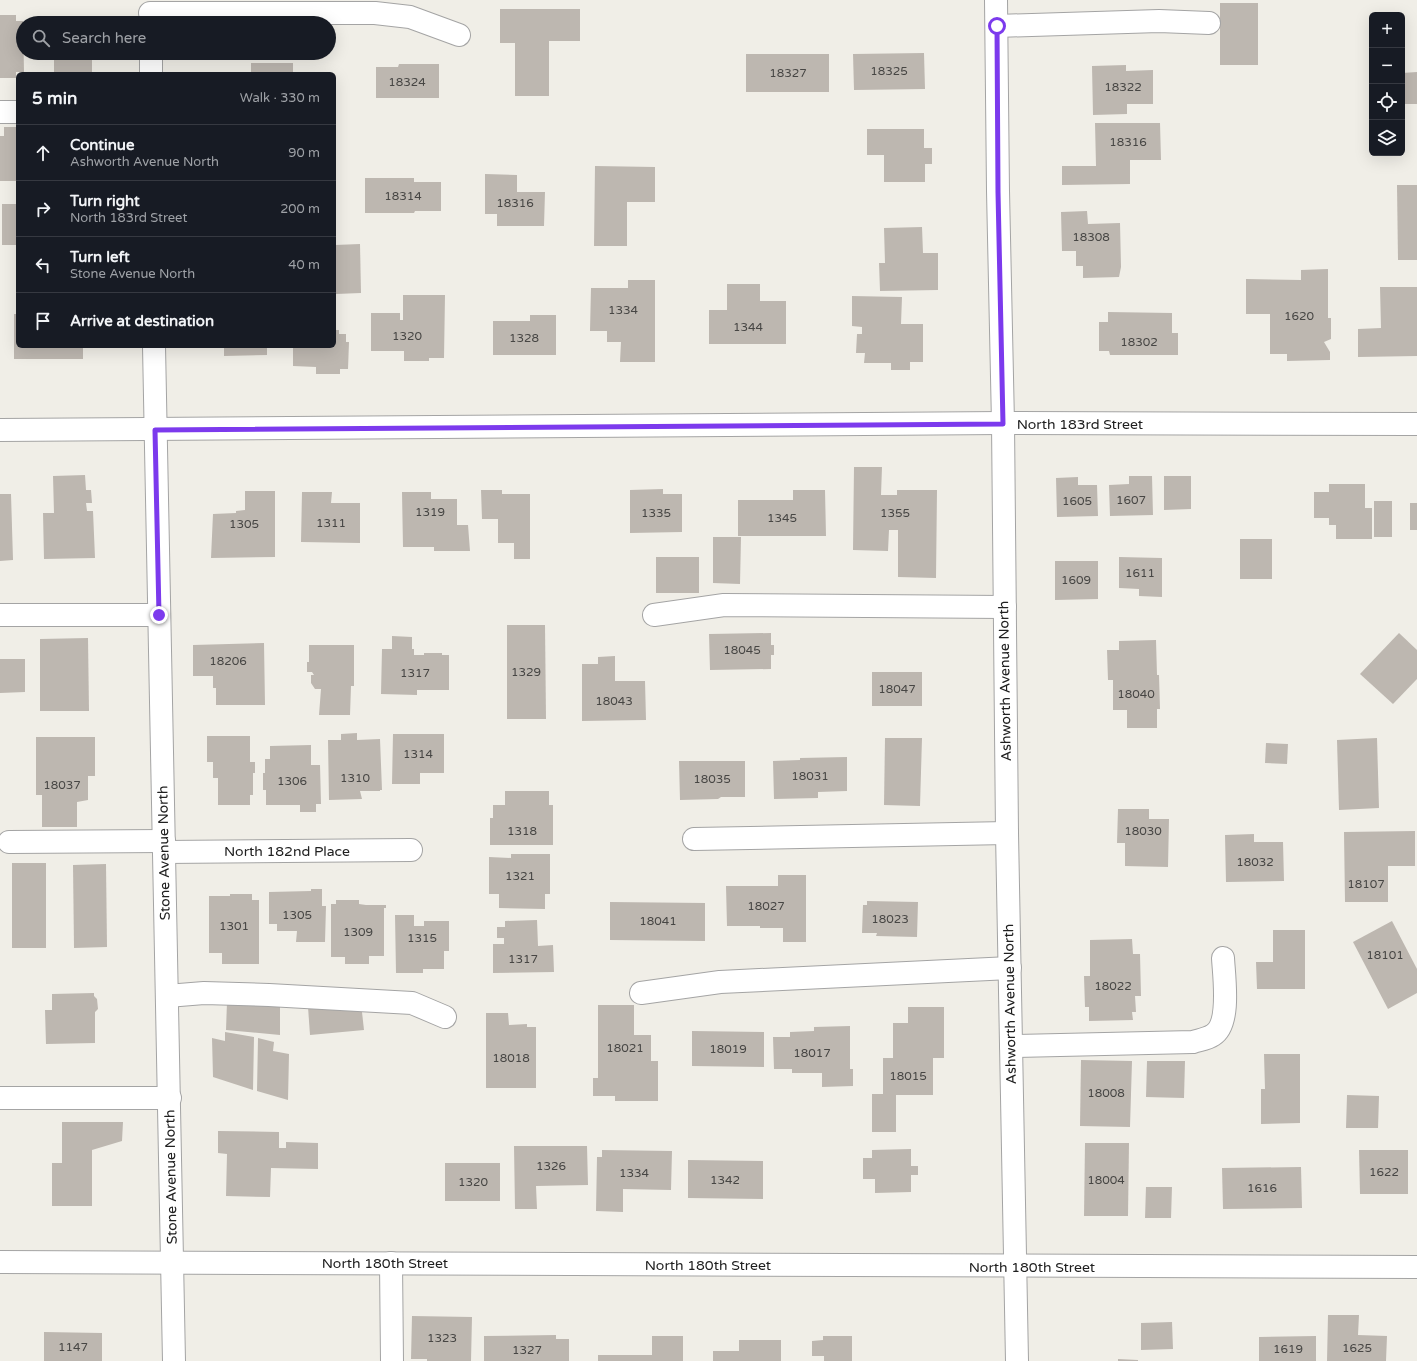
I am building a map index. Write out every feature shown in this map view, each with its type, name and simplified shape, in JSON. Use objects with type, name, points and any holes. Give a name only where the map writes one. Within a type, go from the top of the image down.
[{"type":"street","name":"Ashworth Avenue North","points":[[996,0],[1003,424],[1007,833],[1017,1361]]},
{"type":"street","points":[[150,12],[375,13],[410,17],[459,35]]},
{"type":"street","points":[[997,26],[1159,21],[1209,23]]},
{"type":"street","points":[[151,60],[151,72]]},
{"type":"street","points":[[0,112],[16,112]]},
{"type":"street","name":"Stone Avenue North","points":[[154,348],[174,1361]]},
{"type":"street","name":"North 183rd Street","points":[[0,430],[1003,424],[1417,424]]},
{"type":"street","points":[[654,615],[724,605],[1004,606]]},
{"type":"street","points":[[0,615],[159,615]]},
{"type":"street","points":[[694,840],[1007,833]]},
{"type":"street","name":"North 182nd Place","points":[[9,842],[410,850]]},
{"type":"street","points":[[1011,1046],[1193,1042],[1214,1035],[1221,1027],[1224,1017],[1224,958]]},
{"type":"street","points":[[641,993],[720,982],[1010,968]]},
{"type":"street","points":[[167,996],[204,993],[269,995],[412,1004],[445,1016]]},
{"type":"street","points":[[0,1098],[170,1098]]},
{"type":"street","name":"North 180th Street","points":[[0,1262],[1016,1267],[1417,1267]]},
{"type":"street","points":[[391,1263],[392,1361]]},
{"type":"building","points":[[1220,3],[1258,3],[1258,65],[1220,65]]},
{"type":"building","points":[[500,9],[580,9],[580,41],[549,41],[549,96],[515,96],[515,43],[500,43]]},
{"type":"building","points":[[0,15],[16,15],[16,60],[24,60],[24,72],[16,72],[16,78],[0,78]]},
{"type":"building","points":[[924,53],[925,89],[854,90],[853,54]]},
{"type":"building","points":[[746,54],[829,54],[829,92],[746,92]]},
{"type":"building","points":[[54,60],[92,60],[92,72],[54,72]]},
{"type":"building","points":[[251,63],[293,63],[293,72],[251,72]]},
{"type":"building","points":[[399,64],[439,64],[439,98],[376,98],[376,67],[398,67]]},
{"type":"building","points":[[1126,65],[1126,71],[1153,70],[1153,104],[1127,104],[1127,114],[1093,115],[1092,66]]},
{"type":"building","points":[[1417,72],[1417,104],[1405,104],[1405,73]]},
{"type":"building","points":[[1095,123],[1160,123],[1161,160],[1130,160],[1130,184],[1062,185],[1062,166],[1096,166]]},
{"type":"building","points":[[4,127],[16,127],[16,181],[0,181],[0,136],[4,136]]},
{"type":"building","points":[[867,129],[924,129],[924,148],[932,148],[932,164],[925,164],[925,182],[884,182],[884,155],[867,155]]},
{"type":"building","points":[[595,166],[655,167],[655,202],[627,202],[627,246],[594,246]]},
{"type":"building","points":[[485,174],[517,175],[517,192],[545,192],[544,226],[497,226],[497,214],[485,214]]},
{"type":"building","points":[[365,178],[414,178],[414,182],[441,182],[441,211],[415,211],[414,213],[365,213]]},
{"type":"building","points":[[1397,185],[1417,185],[1417,260],[1398,260]]},
{"type":"building","points":[[2,204],[16,204],[16,245],[2,245]]},
{"type":"building","points":[[1087,211],[1088,224],[1120,223],[1121,267],[1119,277],[1083,278],[1083,266],[1076,266],[1076,251],[1062,251],[1061,212]]},
{"type":"building","points":[[922,227],[923,253],[938,253],[938,290],[880,291],[879,263],[885,263],[884,228]]},
{"type":"building","points":[[360,244],[361,293],[336,294],[336,245]]},
{"type":"building","points":[[1328,269],[1328,318],[1331,318],[1331,339],[1324,342],[1330,352],[1330,360],[1287,361],[1287,354],[1270,354],[1270,314],[1246,314],[1246,279],[1301,280],[1301,270]]},
{"type":"building","points":[[628,280],[655,280],[655,362],[620,362],[621,342],[607,342],[607,331],[590,331],[591,288],[628,288]]},
{"type":"building","points":[[727,284],[760,284],[760,301],[786,301],[786,344],[709,344],[709,310],[727,310]]},
{"type":"building","points":[[1380,287],[1417,287],[1417,356],[1358,357],[1358,329],[1381,328]]},
{"type":"building","points":[[403,295],[445,295],[444,358],[429,358],[429,361],[404,361],[404,351],[371,351],[371,313],[400,313],[400,320],[403,320]]},
{"type":"building","points":[[852,296],[902,297],[901,324],[923,324],[923,362],[910,362],[910,370],[891,370],[891,363],[864,363],[865,353],[856,353],[857,334],[862,334],[862,327],[852,326]]},
{"type":"building","points":[[1108,312],[1172,313],[1172,333],[1178,333],[1178,355],[1110,355],[1109,351],[1099,351],[1099,322],[1108,322]]},
{"type":"building","points":[[14,314],[16,314],[16,348],[83,348],[83,359],[14,359]]},
{"type":"building","points":[[530,315],[556,315],[556,355],[493,355],[493,321],[530,321]]},
{"type":"building","points":[[336,330],[339,330],[339,334],[346,334],[346,342],[349,342],[348,369],[340,369],[340,374],[316,374],[316,367],[293,366],[293,348],[336,348]]},
{"type":"building","points":[[224,348],[267,348],[267,355],[224,356]]},
{"type":"building","points":[[854,467],[882,467],[881,495],[897,495],[897,490],[937,490],[936,578],[898,577],[898,530],[889,530],[888,551],[853,550]]},
{"type":"building","points":[[85,475],[86,490],[91,490],[92,503],[86,503],[87,511],[93,511],[95,558],[44,559],[43,513],[54,513],[53,476]]},
{"type":"building","points":[[1129,476],[1152,476],[1153,515],[1110,516],[1109,485],[1129,484]]},
{"type":"building","points":[[1164,476],[1191,476],[1191,509],[1164,510]]},
{"type":"building","points":[[1078,477],[1078,485],[1097,485],[1098,516],[1057,517],[1056,478]]},
{"type":"building","points":[[1329,484],[1365,484],[1365,508],[1372,508],[1372,539],[1336,539],[1336,525],[1329,525],[1329,518],[1314,518],[1314,492],[1329,492]]},
{"type":"building","points":[[663,489],[663,494],[682,494],[682,532],[630,533],[630,490]]},
{"type":"building","points":[[481,490],[502,490],[502,494],[530,494],[530,559],[514,559],[514,543],[498,543],[498,519],[482,519]]},
{"type":"building","points":[[793,490],[825,490],[826,536],[738,536],[738,500],[793,500]]},
{"type":"building","points":[[245,491],[275,491],[275,557],[211,558],[213,514],[236,513],[236,511],[245,510]]},
{"type":"building","points":[[302,492],[332,492],[331,503],[360,503],[360,543],[301,542]]},
{"type":"building","points":[[402,492],[431,492],[431,499],[457,499],[457,525],[468,525],[470,551],[434,551],[434,547],[403,547]]},
{"type":"building","points":[[0,494],[11,494],[13,560],[0,561]]},
{"type":"building","points":[[1374,501],[1392,501],[1392,537],[1374,537]]},
{"type":"building","points":[[1410,503],[1417,503],[1417,530],[1410,530]]},
{"type":"building","points":[[713,537],[741,537],[740,584],[713,583]]},
{"type":"building","points":[[1240,539],[1272,539],[1272,579],[1240,579]]},
{"type":"building","points":[[656,557],[699,557],[699,593],[656,593]]},
{"type":"building","points":[[1119,557],[1162,558],[1162,597],[1139,596],[1139,589],[1119,588]]},
{"type":"building","points":[[1055,561],[1098,561],[1098,599],[1055,600]]},
{"type":"building","points":[[507,625],[545,625],[546,719],[507,719]]},
{"type":"building","points":[[771,633],[771,645],[774,645],[774,655],[771,655],[771,669],[710,670],[709,634]]},
{"type":"building","points":[[1399,633],[1417,650],[1417,679],[1393,704],[1360,674]]},
{"type":"building","points":[[392,636],[412,637],[412,649],[414,649],[414,655],[424,655],[424,653],[442,653],[442,655],[449,655],[449,690],[417,690],[417,695],[381,694],[382,649],[392,649]]},
{"type":"building","points":[[88,638],[89,711],[40,711],[40,639]]},
{"type":"building","points":[[1156,640],[1160,709],[1157,709],[1157,728],[1127,728],[1127,710],[1113,710],[1113,680],[1108,680],[1107,650],[1119,650],[1119,641]]},
{"type":"building","points":[[264,643],[265,705],[216,705],[216,688],[213,688],[213,676],[193,676],[193,645]]},
{"type":"building","points":[[309,645],[354,645],[354,686],[351,686],[350,715],[319,715],[321,689],[315,689],[311,683],[311,675],[314,675],[312,672],[307,672],[307,662],[309,662]]},
{"type":"building","points":[[615,656],[615,681],[645,681],[646,720],[582,721],[582,664],[598,664],[598,657]]},
{"type":"building","points":[[0,659],[25,659],[25,692],[0,693]]},
{"type":"building","points":[[872,672],[922,672],[922,706],[872,706]]},
{"type":"building","points":[[357,733],[357,740],[380,739],[382,790],[360,791],[362,799],[329,800],[328,740],[341,740],[341,734]]},
{"type":"building","points":[[393,734],[444,734],[444,773],[420,773],[420,784],[392,784]]},
{"type":"building","points":[[207,736],[250,736],[250,762],[255,762],[255,773],[253,773],[253,795],[250,795],[250,805],[218,805],[218,778],[213,778],[213,762],[207,762]]},
{"type":"building","points":[[36,737],[95,737],[95,776],[88,776],[88,800],[77,802],[77,827],[42,827],[42,795],[36,795]]},
{"type":"building","points":[[885,738],[922,738],[920,806],[884,805]]},
{"type":"building","points":[[1377,738],[1379,808],[1339,810],[1337,740]]},
{"type":"building","points":[[1266,743],[1288,744],[1287,764],[1265,763]]},
{"type":"building","points":[[311,745],[311,765],[320,765],[321,804],[316,804],[316,812],[300,812],[300,805],[266,805],[266,790],[263,790],[263,773],[265,773],[265,759],[270,759],[270,746]]},
{"type":"building","points":[[847,757],[847,791],[818,792],[818,798],[774,799],[773,761],[800,760],[800,758]]},
{"type":"building","points":[[679,761],[745,761],[745,797],[680,800]]},
{"type":"building","points":[[505,791],[549,791],[549,805],[553,805],[553,845],[490,845],[490,818],[493,818],[493,805],[505,805]]},
{"type":"building","points":[[1118,809],[1149,809],[1149,819],[1169,819],[1168,867],[1125,866],[1125,843],[1117,843]]},
{"type":"building","points":[[1415,831],[1415,866],[1388,866],[1388,902],[1345,902],[1344,832]]},
{"type":"building","points":[[1254,834],[1254,842],[1283,842],[1284,881],[1226,882],[1225,835]]},
{"type":"building","points":[[511,854],[550,854],[550,894],[545,894],[545,909],[499,908],[499,894],[489,894],[489,857],[511,858]]},
{"type":"building","points":[[12,863],[46,863],[46,948],[12,948]]},
{"type":"building","points":[[106,864],[107,947],[74,948],[73,865]]},
{"type":"building","points":[[778,875],[806,875],[806,942],[783,942],[783,928],[727,926],[726,886],[778,886]]},
{"type":"building","points":[[311,889],[322,889],[322,906],[326,906],[325,942],[296,942],[297,931],[277,931],[277,924],[269,924],[269,892],[311,891]]},
{"type":"building","points":[[230,894],[252,894],[252,900],[259,900],[259,964],[222,964],[222,953],[209,953],[209,896],[230,896]]},
{"type":"building","points":[[336,900],[359,900],[359,904],[386,905],[386,908],[384,908],[384,956],[369,956],[369,964],[345,964],[345,957],[331,957],[331,904],[336,904]]},
{"type":"building","points":[[867,901],[918,902],[917,937],[876,936],[877,933],[862,933],[863,905],[867,905]]},
{"type":"building","points":[[610,902],[705,903],[705,941],[610,940]]},
{"type":"building","points":[[395,915],[414,915],[414,926],[424,926],[424,921],[449,921],[449,951],[444,951],[444,969],[423,969],[423,973],[396,973]]},
{"type":"building","points":[[537,920],[538,946],[553,945],[554,972],[493,973],[493,944],[504,944],[504,938],[497,938],[497,927],[505,927],[505,921]]},
{"type":"building","points":[[1392,921],[1417,969],[1417,993],[1388,1009],[1353,942]]},
{"type":"building","points":[[1273,930],[1305,930],[1305,989],[1257,989],[1256,962],[1273,962]]},
{"type":"building","points":[[1132,939],[1133,954],[1140,954],[1141,996],[1135,996],[1136,1012],[1132,1012],[1133,1020],[1089,1021],[1089,1007],[1085,1007],[1084,976],[1090,976],[1090,940]]},
{"type":"building","points":[[94,993],[94,996],[97,999],[98,1009],[95,1012],[95,1043],[46,1044],[45,1010],[52,1010],[52,994]]},
{"type":"building","points":[[227,1002],[280,1007],[280,1035],[226,1030]]},
{"type":"building","points":[[361,1003],[364,1030],[310,1035],[308,1007]]},
{"type":"building","points":[[598,1005],[634,1005],[634,1035],[651,1035],[651,1061],[658,1061],[658,1101],[615,1101],[615,1096],[593,1096],[593,1078],[598,1078]]},
{"type":"building","points":[[908,1007],[944,1007],[944,1058],[933,1058],[933,1095],[896,1095],[896,1132],[872,1132],[872,1094],[883,1094],[883,1058],[893,1058],[893,1023],[908,1023]]},
{"type":"building","points":[[486,1013],[508,1013],[509,1025],[527,1024],[527,1027],[536,1027],[536,1088],[486,1088]]},
{"type":"building","points":[[850,1026],[850,1069],[853,1069],[853,1086],[822,1087],[822,1073],[792,1073],[792,1069],[774,1069],[773,1037],[790,1037],[790,1032],[814,1031],[814,1027]]},
{"type":"building","points":[[692,1031],[764,1032],[764,1067],[692,1066]]},
{"type":"building","points":[[225,1032],[254,1037],[253,1090],[213,1077],[212,1038],[225,1041]]},
{"type":"building","points":[[258,1038],[274,1042],[273,1051],[289,1054],[288,1100],[257,1091]]},
{"type":"building","points":[[1264,1054],[1300,1054],[1300,1123],[1261,1124],[1261,1089],[1265,1089]]},
{"type":"building","points":[[1081,1060],[1132,1061],[1130,1127],[1080,1126]]},
{"type":"building","points":[[1147,1061],[1185,1061],[1184,1098],[1146,1097]]},
{"type":"building","points":[[1347,1095],[1379,1096],[1378,1128],[1346,1128]]},
{"type":"building","points":[[62,1122],[123,1122],[122,1141],[92,1150],[92,1206],[52,1206],[52,1163],[62,1163]]},
{"type":"building","points":[[218,1131],[279,1132],[279,1148],[286,1148],[286,1142],[318,1143],[318,1169],[271,1168],[270,1197],[226,1196],[227,1154],[218,1153]]},
{"type":"building","points":[[1085,1143],[1129,1143],[1128,1216],[1084,1216]]},
{"type":"building","points":[[514,1146],[587,1146],[588,1185],[536,1186],[537,1209],[515,1209]]},
{"type":"building","points":[[911,1149],[911,1166],[918,1166],[918,1175],[911,1175],[911,1192],[875,1193],[875,1179],[863,1179],[863,1158],[872,1158],[872,1150]]},
{"type":"building","points":[[602,1150],[672,1151],[671,1190],[623,1189],[623,1212],[596,1211],[597,1157],[602,1157]]},
{"type":"building","points":[[1359,1150],[1408,1150],[1408,1194],[1360,1194]]},
{"type":"building","points":[[688,1160],[763,1161],[763,1199],[688,1198]]},
{"type":"building","points":[[445,1163],[500,1163],[500,1201],[445,1201]]},
{"type":"building","points":[[1301,1167],[1302,1208],[1223,1209],[1222,1168]]},
{"type":"building","points":[[1146,1187],[1172,1187],[1171,1218],[1145,1218]]},
{"type":"building","points":[[1328,1315],[1359,1315],[1358,1335],[1387,1336],[1386,1361],[1327,1361]]},
{"type":"building","points":[[412,1316],[472,1317],[471,1361],[427,1361],[427,1359],[411,1359]]},
{"type":"building","points":[[1172,1322],[1173,1349],[1141,1350],[1141,1323]]},
{"type":"building","points":[[44,1332],[102,1333],[102,1361],[44,1361]]},
{"type":"building","points":[[556,1335],[556,1339],[569,1339],[569,1361],[484,1361],[484,1336]]},
{"type":"building","points":[[652,1336],[683,1336],[683,1361],[598,1361],[598,1355],[652,1355]]},
{"type":"building","points":[[823,1336],[852,1336],[852,1361],[824,1361],[824,1356],[812,1356],[812,1341],[823,1340]]},
{"type":"building","points":[[1316,1336],[1316,1361],[1259,1361],[1259,1337]]},
{"type":"building","points":[[739,1340],[781,1340],[781,1361],[713,1361],[713,1351],[739,1351]]},
{"type":"building","points":[[1118,1359],[1138,1360],[1138,1361],[1118,1361]]},
{"type":"route","points":[[159,615],[155,430],[1003,424],[998,192],[997,26]]}]
